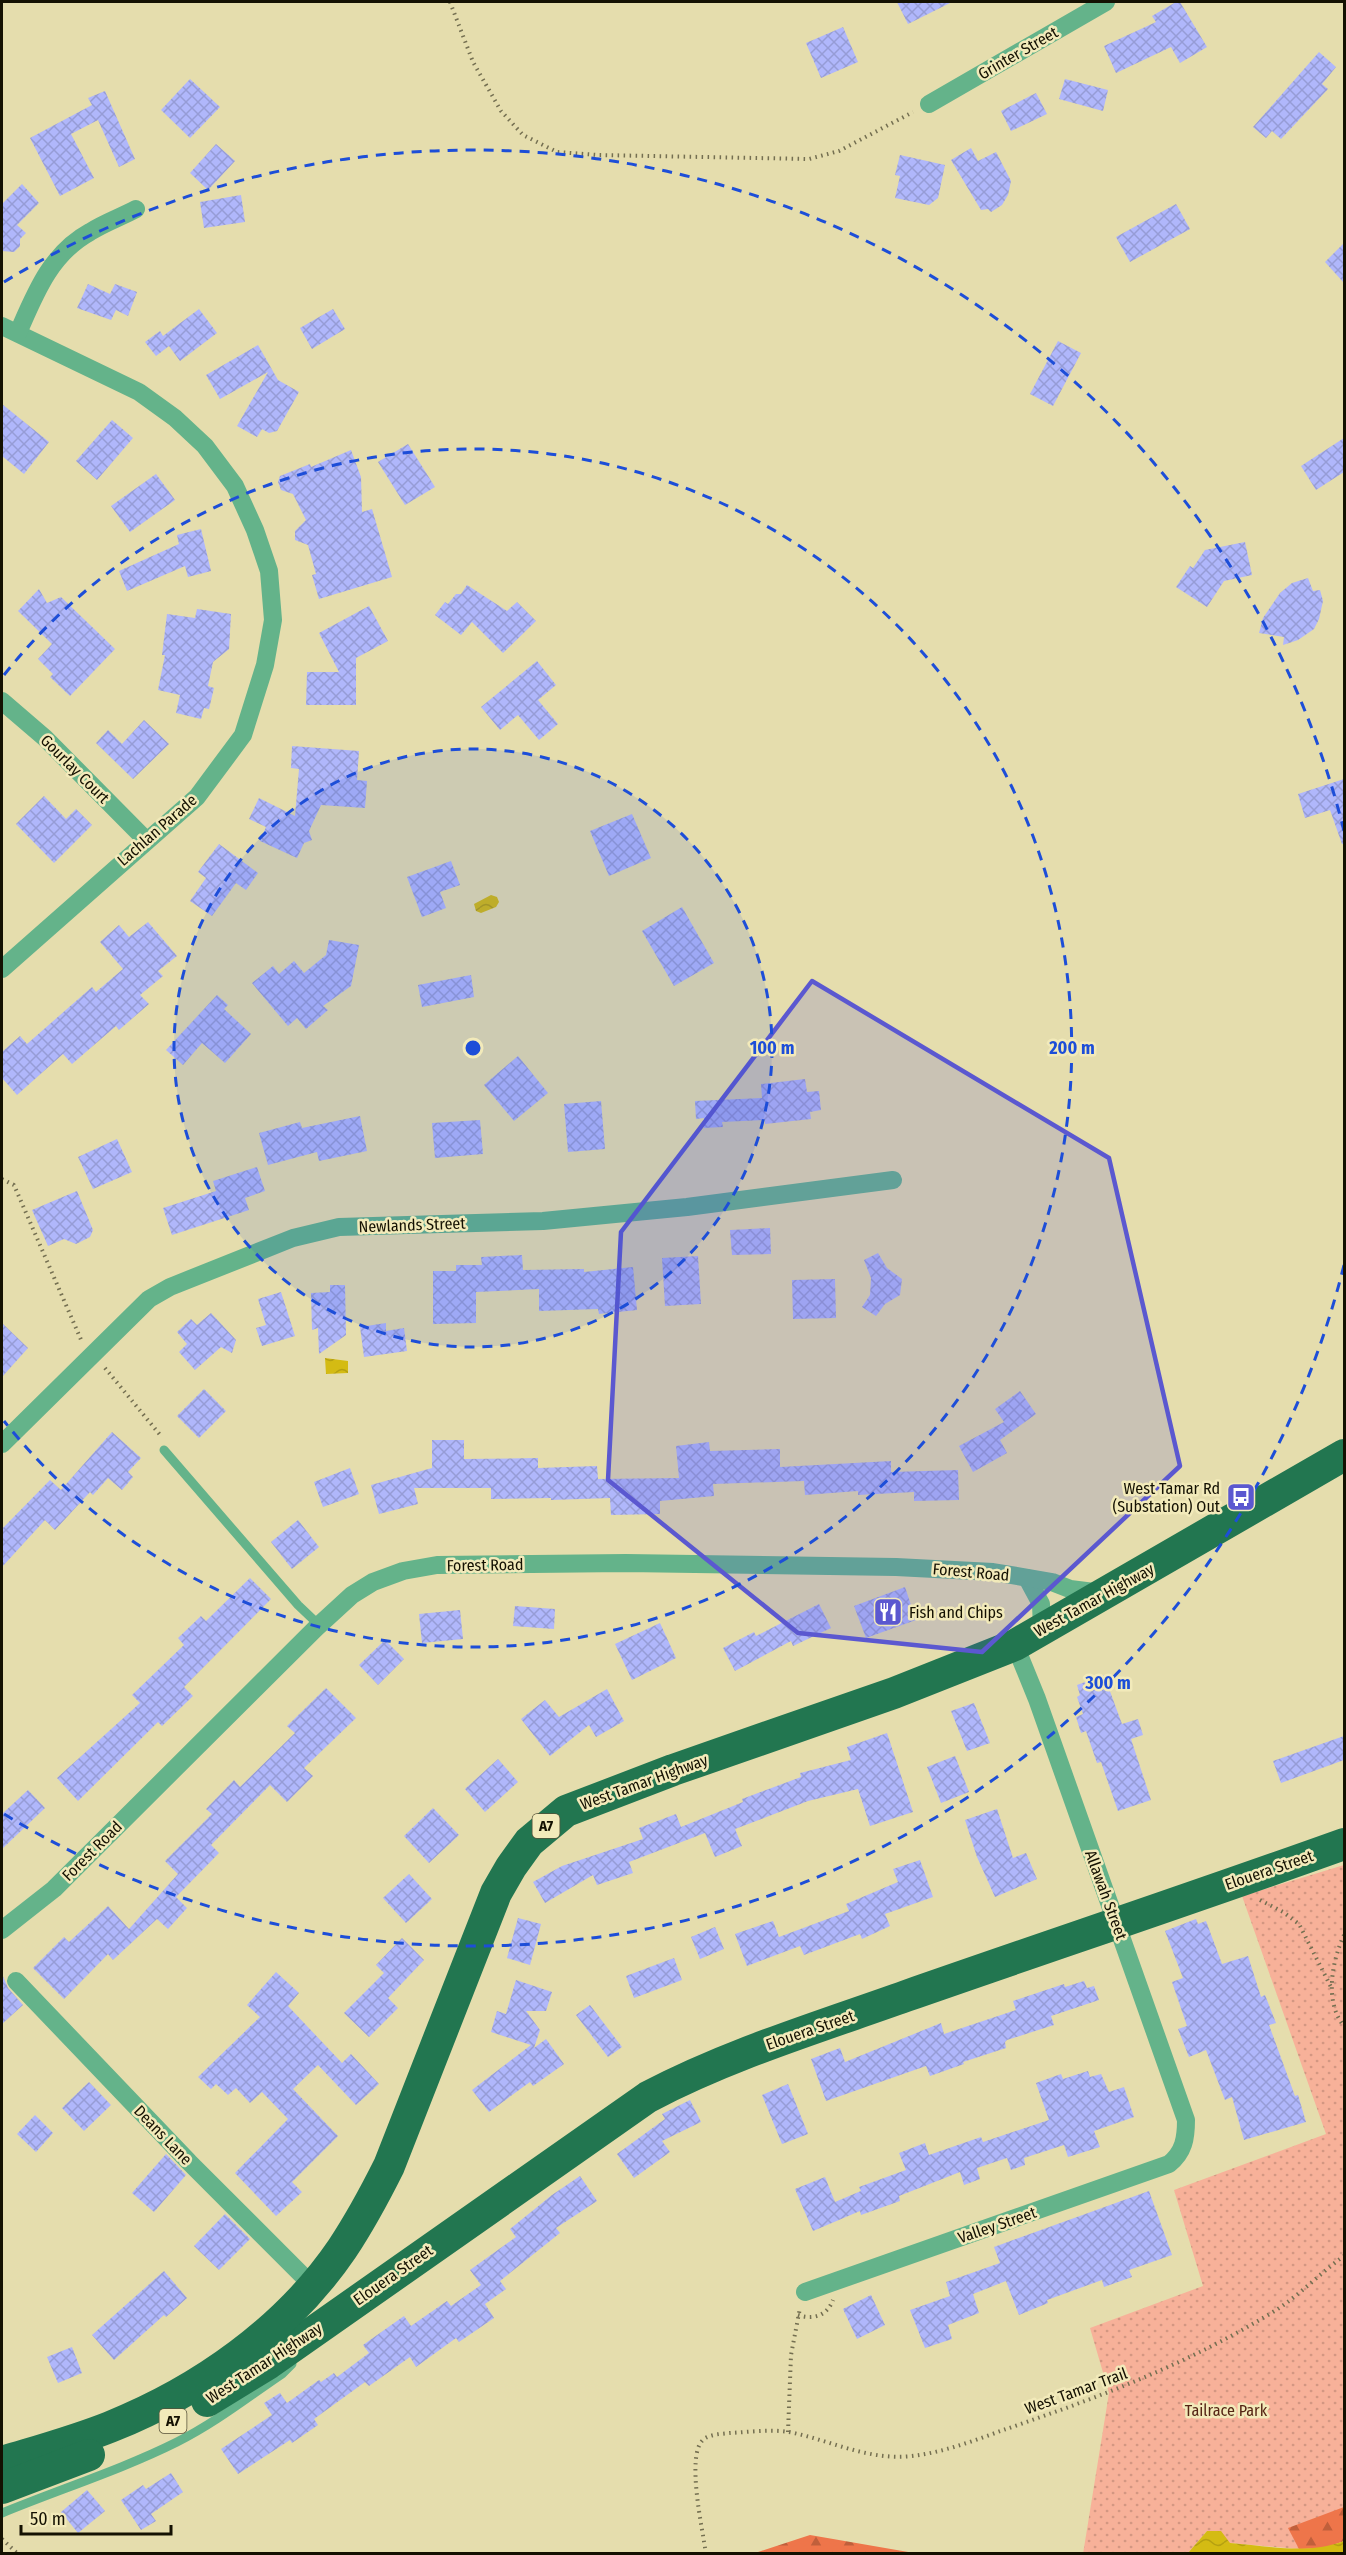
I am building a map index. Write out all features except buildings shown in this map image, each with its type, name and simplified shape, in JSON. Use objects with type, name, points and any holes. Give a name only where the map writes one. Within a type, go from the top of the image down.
[{"type":"highway","name":"West Tamar Highway","points":[[2,2462],[110,2427],[171,2399],[249,2348],[313,2286],[341,2250],[369,2207],[389,2166],[496,1893],[511,1866],[529,1842],[566,1811],[673,1770],[894,1693],[1015,1645],[1107,1594],[1344,1455]]},
{"type":"highway","name":"Elouera Street","points":[[328,2321],[629,2110],[690,2075],[754,2050],[1116,1922],[1344,1844]]},
{"type":"highway","name":"West Tamar Highway","points":[[2,2488],[140,2436],[177,2418],[269,2363],[328,2321]]},
{"type":"street","name":"Grinter Street","points":[[929,104],[1106,2]]},
{"type":"street","points":[[10,330],[59,255],[88,232],[136,210]]},
{"type":"street","name":"Lachlan Parade","points":[[2,969],[197,797],[243,735],[265,665],[273,620],[269,571],[255,530],[235,486],[205,446],[175,418],[139,392],[10,330]]},
{"type":"street","name":"Gourlay Court","points":[[2,701],[45,738],[146,840]]},
{"type":"street","name":"Newlands Street","points":[[2,1444],[86,1348],[149,1299],[170,1287],[293,1238],[339,1227],[543,1221],[687,1207],[893,1180]]},
{"type":"street","name":"Forest Road","points":[[2,1930],[54,1889],[319,1625],[352,1596],[373,1582],[403,1571],[437,1565],[626,1563],[885,1567],[993,1572],[1070,1589],[1107,1594]]},
{"type":"street","points":[[1027,1578],[1041,1604],[1042,1629]]},
{"type":"street","name":"Allawah Street","points":[[1015,1645],[1037,1699],[1186,2120],[1183,2148]]},
{"type":"street","name":"Deans Lane","points":[[16,1981],[189,2162],[313,2286]]},
{"type":"street","name":"Valley Street","points":[[805,2292],[1169,2164],[1178,2157],[1183,2148]]},
{"type":"lane","points":[[164,1450],[298,1605],[319,1625]]},
{"type":"lane","points":[[2,2512],[120,2468],[211,2424],[282,2374],[303,2353],[328,2321]]},
{"type":"path","points":[[450,2],[473,62],[501,111],[523,135],[557,152],[598,155],[809,159],[839,151],[929,104]]},
{"type":"path","points":[[2,1179],[14,1185],[86,1348],[168,1446],[164,1450]]},
{"type":"path","points":[[1255,1898],[1283,1912],[1299,1924],[1330,1987],[1338,2015],[1344,2026]]},
{"type":"path","points":[[1330,1987],[1344,1935]]},
{"type":"path","name":"West Tamar Trail","points":[[706,2553],[694,2463],[702,2440],[710,2435],[751,2431],[788,2432],[862,2453],[887,2457],[942,2451],[1109,2393],[1174,2365],[1274,2311],[1344,2256]]},
{"type":"path","points":[[788,2432],[791,2355],[798,2315],[805,2292]]},
{"type":"path","points":[[798,2315],[808,2318],[823,2315],[830,2309],[835,2297]]},
{"type":"path","points":[[2,2539],[18,2553]]},
{"type":"highlighted area","points":[[812,981],[1109,1158],[1180,1466],[982,1652],[798,1633],[608,1480],[621,1232]]},
{"type":"green space","name":"Tailrace Park","points":[[1344,1865],[1344,2541],[1315,2550],[1299,2549],[1230,2543],[1207,2531],[1188,2553],[1083,2554],[1109,2393],[1090,2328],[1203,2286],[1174,2190],[1326,2134],[1242,1896]]},
{"type":"green space","points":[[1344,2507],[1344,2541],[1325,2548],[1299,2549],[1288,2528]]},
{"type":"green space","points":[[810,2535],[914,2553],[755,2553]]},
{"type":"water","points":[[491,895],[497,897],[499,902],[496,907],[481,913],[476,911],[474,904]]},
{"type":"water","points":[[325,1358],[348,1361],[348,1373],[326,1374]]},
{"type":"water","points":[[1207,2531],[1221,2531],[1230,2543],[1274,2547],[1316,2548],[1344,2541],[1344,2553],[1188,2553]]},
{"type":"place","name":"West Tamar Rd (Substation) Out","points":[[1241,1497]]},
{"type":"place","name":"Fish and Chips","points":[[888,1612]]}]
